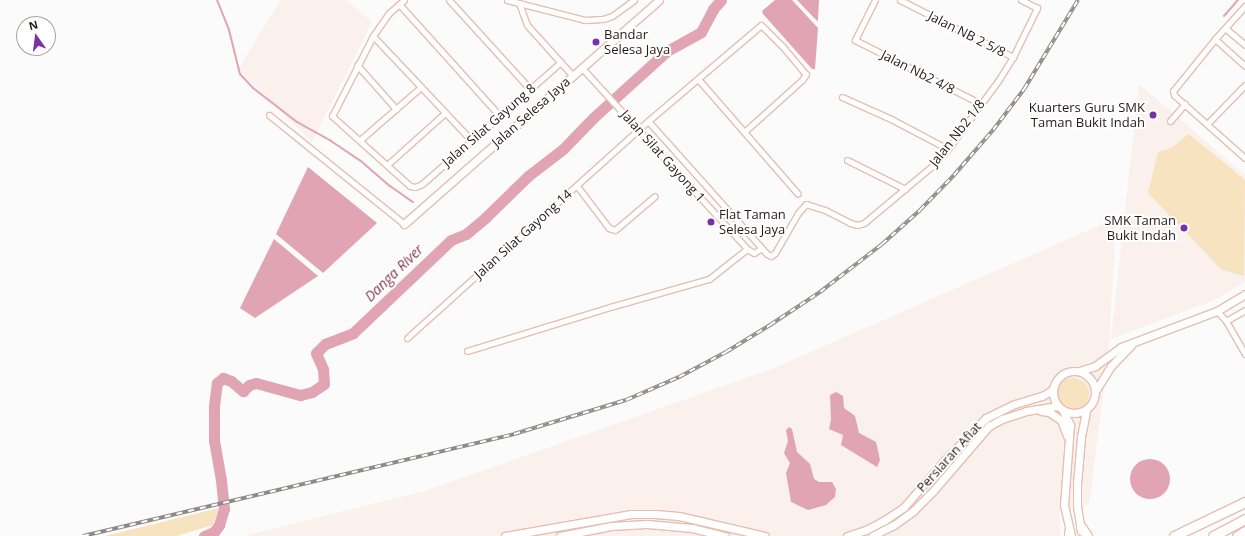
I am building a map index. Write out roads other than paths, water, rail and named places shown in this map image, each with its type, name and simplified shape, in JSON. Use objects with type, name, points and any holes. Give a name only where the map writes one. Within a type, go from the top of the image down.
[{"type":"highway","points":[[1174,536],[1245,502]]},
{"type":"highway","points":[[1213,536],[1245,519]]},
{"type":"highway","points":[[1237,536],[1245,531]]},
{"type":"highway","points":[[1081,532],[1087,536]]},
{"type":"street","points":[[404,0],[389,13],[373,36],[332,116],[386,165],[445,113]]},
{"type":"street","points":[[449,0],[530,89]]},
{"type":"street","points":[[508,0],[585,20],[603,19],[612,16],[634,0]]},
{"type":"street","name":"Jalan Selesa Jaya","points":[[404,224],[659,0]]},
{"type":"street","name":"Jalan Nb2 4/8","points":[[875,0],[855,40],[981,104]]},
{"type":"street","name":"Jalan NB 2 5/8","points":[[900,0],[1013,57]]},
{"type":"street","name":"Jalan Nb2 1/8","points":[[762,248],[771,256],[775,253],[798,213],[806,204],[825,210],[850,223],[864,223],[931,167],[948,149],[1013,57],[1037,8],[1021,0]]},
{"type":"street","points":[[519,3],[527,25],[573,76]]},
{"type":"street","points":[[398,4],[500,115]]},
{"type":"street","points":[[1245,6],[1215,39],[1173,91],[1174,95],[1245,158]]},
{"type":"street","name":"Jalan Silat Gayong 14","points":[[407,338],[648,121],[761,25],[805,71],[805,77],[744,132]]},
{"type":"street","points":[[1225,28],[1245,45]]},
{"type":"street","points":[[373,36],[471,140]]},
{"type":"street","points":[[1215,39],[1245,66]]},
{"type":"street","name":"Jalan Silat Gayung 8","points":[[386,165],[405,183],[415,186],[422,184],[561,62]]},
{"type":"street","points":[[357,65],[396,109]]},
{"type":"street","name":"Jalan Silat Gayong 1","points":[[582,68],[748,249]]},
{"type":"street","points":[[698,79],[798,194]]},
{"type":"street","points":[[1208,124],[1245,85]]},
{"type":"street","points":[[360,140],[421,86]]},
{"type":"street","points":[[842,97],[891,119],[948,149]]},
{"type":"street","points":[[1170,122],[1185,104]]},
{"type":"street","points":[[269,115],[404,224]]},
{"type":"street","points":[[467,352],[610,307],[709,279],[748,249],[754,253],[762,248],[648,121]]},
{"type":"street","points":[[847,160],[905,189]]},
{"type":"street","points":[[577,186],[609,228],[615,230],[655,196]]},
{"type":"street","points":[[1070,535],[1064,505],[1070,446],[1070,425],[1060,409],[1053,393],[1054,386],[1061,376],[1066,372],[1079,371],[1095,366],[1121,347],[1133,344],[1217,311],[1245,294]]},
{"type":"street","points":[[1226,321],[1245,310]]},
{"type":"street","points":[[1217,311],[1226,321],[1245,354]]},
{"type":"street","points":[[1060,409],[1074,414],[1086,410],[1094,402],[1096,390],[1111,366],[1133,344]]},
{"type":"street","points":[[1079,371],[1090,378],[1096,390]]},
{"type":"street","name":"Persiaran Afiat","points":[[848,536],[872,527],[904,507],[972,431],[991,414],[1015,404],[1042,396],[1051,391],[1054,386]]},
{"type":"street","name":"Persiaran Afiat","points":[[872,536],[894,525],[913,511],[933,491],[989,426],[1002,419],[1035,410],[1060,409]]},
{"type":"street","points":[[1035,410],[1049,412],[1061,420],[1070,446]]},
{"type":"street","points":[[1081,532],[1077,505],[1077,484],[1081,436],[1086,410]]},
{"type":"street","points":[[991,414],[995,423]]},
{"type":"street","points":[[505,536],[632,514],[679,516],[765,536]]},
{"type":"street","points":[[560,536],[611,526],[647,524],[692,528],[725,536],[729,527]]},
{"type":"street","points":[[715,533],[717,524]]},
{"type":"waterway","points":[[217,0],[229,30],[240,74],[253,88],[297,122],[331,141],[362,162],[390,186],[413,202]]},
{"type":"waterway","name":"Danga River","points":[[204,536],[214,532],[219,525],[224,509],[221,480],[214,441],[214,406],[217,383],[223,378],[231,381],[243,391],[249,385],[256,383],[300,395],[312,392],[324,384],[323,369],[316,353],[325,344],[353,333],[451,240],[466,234],[485,218],[528,176],[563,149],[593,118],[667,51],[701,32],[713,9],[721,0]]},
{"type":"waterway","points":[[1224,16],[1238,0]]},
{"type":"waterway","points":[[1226,46],[1245,63]]},
{"type":"railway","points":[[83,536],[514,434],[626,400],[679,377],[726,352],[820,292],[882,244],[920,210],[954,175],[993,130],[1024,89],[1078,0]]},
{"type":"place","name":"Bandar Selesa Jaya","points":[[596,42]]},
{"type":"place","name":"Kuarters Guru SMK Taman Bukit Indah","points":[[1153,115]]},
{"type":"place","name":"Flat Taman Selesa Jaya","points":[[711,222]]},
{"type":"place","name":"SMK Taman Bukit Indah","points":[[1184,228]]}]
